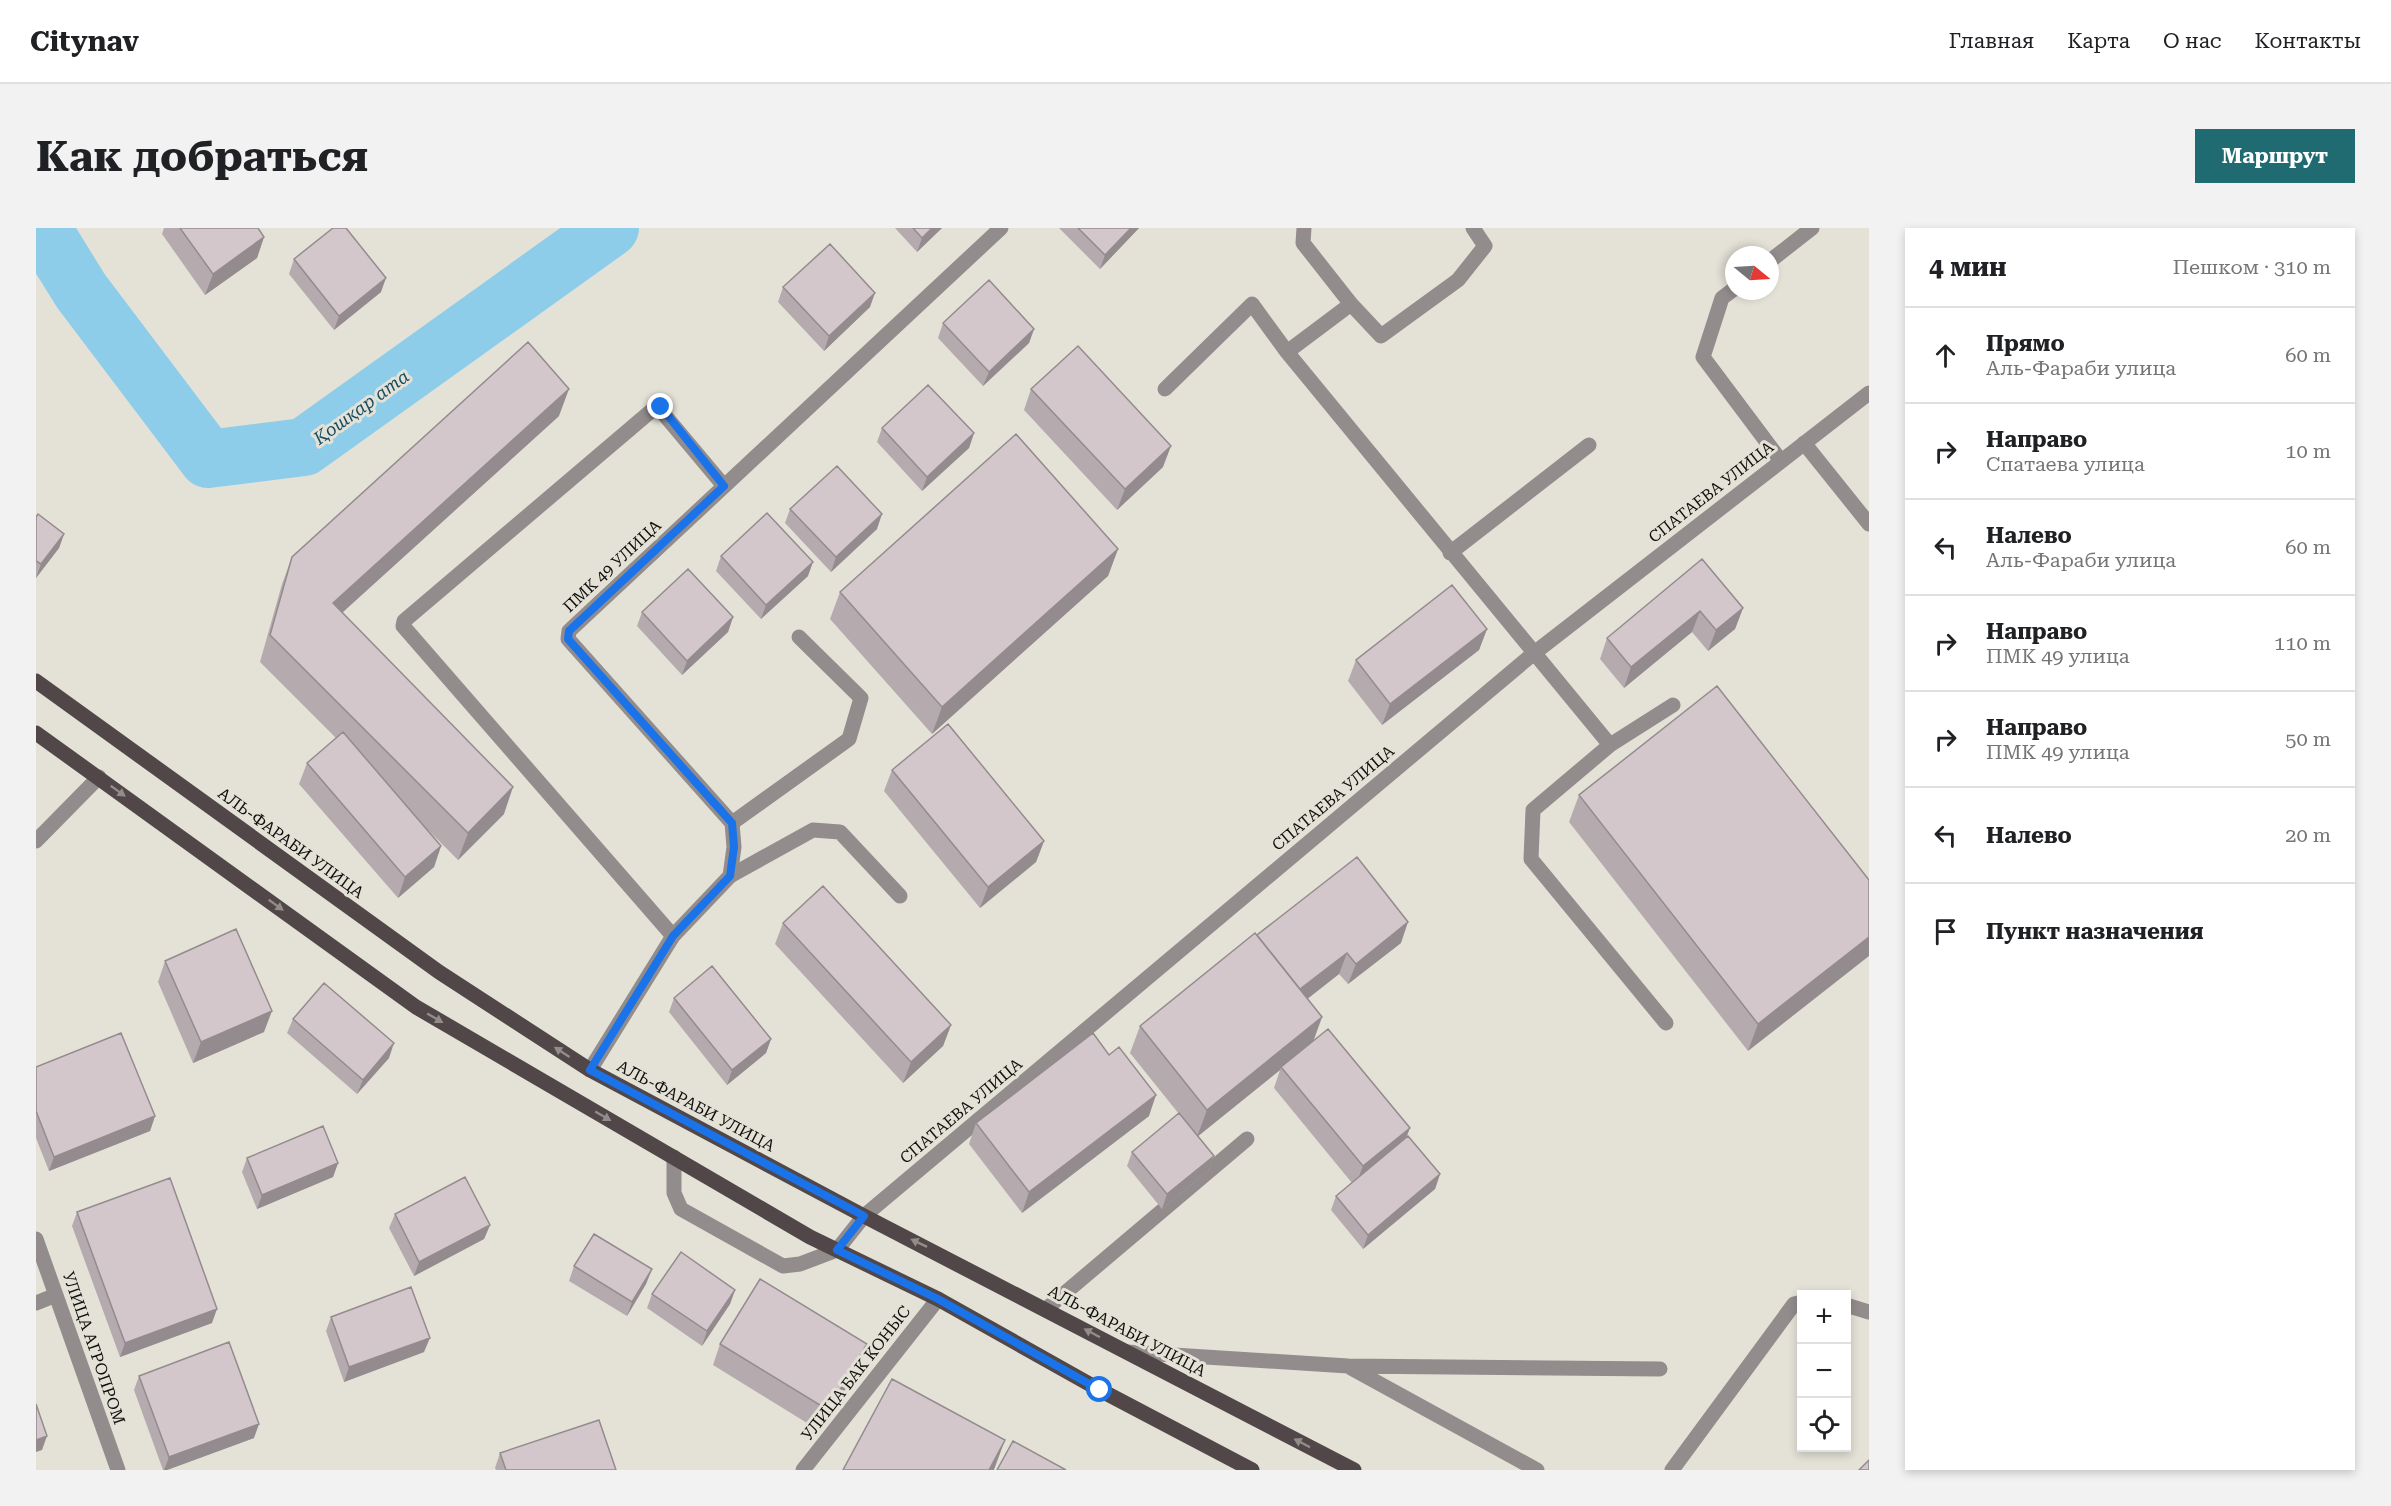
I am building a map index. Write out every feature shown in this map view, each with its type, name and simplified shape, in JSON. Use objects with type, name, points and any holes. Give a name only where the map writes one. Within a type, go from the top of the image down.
[{"type":"main road","name":"АЛЬ-ФАРАБИ УЛИЦА","points":[[36,681],[438,972],[590,1070],[864,1216],[1354,1470]]},
{"type":"main road","points":[[36,733],[416,1007],[837,1250],[938,1299],[1100,1390],[1252,1470]]},
{"type":"street","name":"ПМК 49 УЛИЦА","points":[[732,823],[568,639],[569,631],[1000,228]]},
{"type":"street","points":[[1304,228],[1304,243],[1351,304],[1381,336],[1458,280],[1485,246],[1473,228]]},
{"type":"street","points":[[1779,254],[1812,228]]},
{"type":"street","points":[[1725,296],[1722,298],[1703,357],[1781,461]]},
{"type":"street","points":[[1165,389],[1252,304],[1287,352],[1450,553],[1610,745]]},
{"type":"street","points":[[1287,352],[1351,304]]},
{"type":"street","name":"СПАТАЕВА УЛИЦА","points":[[837,1250],[864,1216],[1533,654],[1869,393]]},
{"type":"street","points":[[673,936],[403,626],[404,621],[657,406],[724,486]]},
{"type":"street","points":[[1804,443],[1869,524]]},
{"type":"street","points":[[1450,553],[1589,445]]},
{"type":"street","points":[[730,876],[734,847],[732,823],[849,740],[861,698],[799,637]]},
{"type":"street","points":[[1666,1023],[1531,859],[1533,810],[1610,745],[1673,705]]},
{"type":"street","points":[[36,841],[99,777]]},
{"type":"street","points":[[590,1070],[673,936],[730,876],[813,830],[840,832],[900,896]]},
{"type":"street","points":[[1046,1309],[1247,1139]]},
{"type":"street","points":[[674,1157],[674,1193],[681,1209],[783,1266],[800,1264],[837,1250]]},
{"type":"street","name":"УЛИЦА АГРОПРОМ","points":[[36,1239],[118,1470]]},
{"type":"street","points":[[36,1303],[56,1295]]},
{"type":"street","name":"УЛИЦА БАК КОНЫС","points":[[803,1470],[938,1299]]},
{"type":"street","points":[[1672,1470],[1794,1304],[1797,1303]]},
{"type":"street","points":[[1851,1307],[1869,1312]]},
{"type":"street","points":[[1127,1352],[1348,1366],[1660,1369]]},
{"type":"street","points":[[1348,1366],[1538,1470]]},
{"type":"building","points":[[180,228],[258,228],[264,237],[213,274]]},
{"type":"building","points":[[333,228],[346,228],[386,278],[339,316],[294,259]]},
{"type":"building","points":[[913,228],[932,228],[922,238]]},
{"type":"building","points":[[1078,228],[1131,228],[1105,255]]},
{"type":"building","points":[[830,244],[875,293],[829,336],[783,287]]},
{"type":"building","points":[[989,280],[1034,329],[989,372],[943,323]]},
{"type":"building","points":[[528,342],[569,389],[333,603],[513,787],[468,833],[270,635],[292,557]]},
{"type":"building","points":[[1078,346],[1171,446],[1125,489],[1031,389]]},
{"type":"building","points":[[928,385],[974,433],[927,477],[882,428]]},
{"type":"building","points":[[1016,434],[1118,549],[942,707],[840,592]]},
{"type":"building","points":[[837,466],[882,514],[836,557],[790,509]]},
{"type":"building","points":[[767,513],[813,562],[766,605],[721,556]]},
{"type":"building","points":[[38,514],[64,534],[41,564],[36,561],[36,517]]},
{"type":"building","points":[[1702,559],[1743,608],[1716,630],[1700,611],[1631,667],[1607,638]]},
{"type":"building","points":[[688,569],[733,617],[687,661],[642,612]]},
{"type":"building","points":[[1452,585],[1487,629],[1390,704],[1356,660]]},
{"type":"building","points":[[1717,686],[1869,880],[1869,937],[1758,1024],[1579,795]]},
{"type":"building","points":[[948,724],[1044,841],[988,887],[892,770]]},
{"type":"building","points":[[343,732],[441,846],[405,877],[307,763]]},
{"type":"building","points":[[1357,857],[1408,922],[1356,964],[1347,953],[1300,989],[1257,935]]},
{"type":"building","points":[[823,886],[951,1025],[911,1062],[783,923]]},
{"type":"building","points":[[236,929],[272,1011],[201,1042],[165,961]]},
{"type":"building","points":[[1255,933],[1322,1017],[1207,1110],[1140,1026]]},
{"type":"building","points":[[712,966],[771,1039],[732,1070],[674,998]]},
{"type":"building","points":[[324,983],[394,1043],[363,1080],[293,1019]]},
{"type":"building","points":[[1328,1029],[1410,1128],[1363,1166],[1281,1067]]},
{"type":"building","points":[[121,1033],[155,1116],[54,1157],[36,1111],[36,1067]]},
{"type":"building","points":[[1093,1033],[1109,1055],[1119,1047],[1156,1095],[1029,1192],[976,1123]]},
{"type":"building","points":[[1179,1113],[1214,1156],[1167,1194],[1132,1152]]},
{"type":"building","points":[[323,1126],[338,1163],[262,1195],[247,1158]]},
{"type":"building","points":[[1408,1136],[1440,1174],[1368,1235],[1336,1196]]},
{"type":"building","points":[[465,1177],[490,1225],[419,1262],[395,1214]]},
{"type":"building","points":[[170,1178],[217,1309],[125,1343],[77,1212]]},
{"type":"building","points":[[594,1234],[652,1269],[632,1302],[574,1266]]},
{"type":"building","points":[[681,1252],[735,1290],[707,1331],[652,1294]]},
{"type":"building","points":[[760,1279],[867,1344],[828,1410],[720,1344]]},
{"type":"building","points":[[411,1287],[430,1338],[349,1367],[331,1317]]},
{"type":"building","points":[[229,1342],[259,1424],[169,1457],[139,1376]]},
{"type":"building","points":[[892,1379],[1005,1440],[989,1470],[843,1470]]},
{"type":"building","points":[[36,1404],[47,1436],[36,1440]]},
{"type":"building","points":[[599,1420],[616,1470],[506,1470],[500,1453]]},
{"type":"building","points":[[1013,1441],[1066,1470],[997,1470]]},
{"type":"building","points":[[1869,1460],[1869,1470],[1859,1470]]},
{"type":"waterway","name":"Қошқар ата","points":[[42,228],[81,291],[208,459],[304,447],[610,228]]},
{"type":"route","points":[[661,407],[724,486],[569,631],[568,639],[732,823],[734,847],[730,876],[673,936],[590,1070],[864,1216],[837,1250],[938,1299],[1100,1390]]}]
